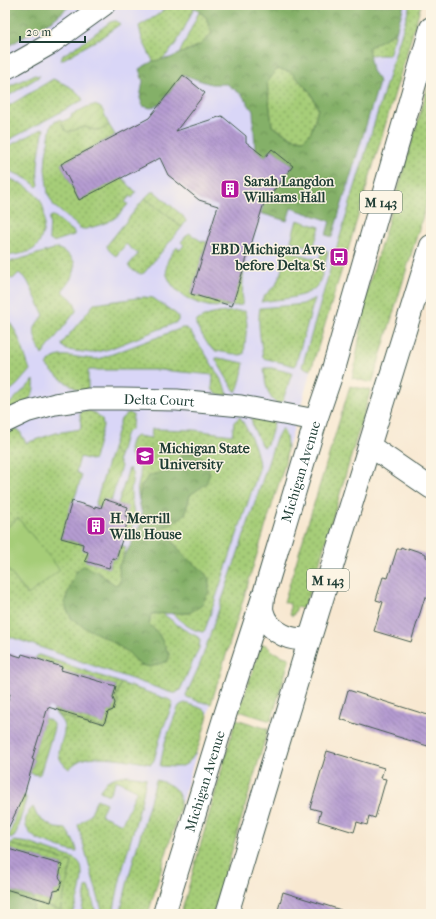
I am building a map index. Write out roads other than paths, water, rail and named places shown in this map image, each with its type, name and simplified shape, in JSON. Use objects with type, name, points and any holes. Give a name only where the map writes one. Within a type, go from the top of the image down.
[{"type":"main road","name":"Michigan Avenue","points":[[164,914],[264,594],[316,420],[331,376],[431,28]]},
{"type":"main road","name":"M 143","points":[[227,914],[310,638],[431,246]]},
{"type":"main road","points":[[264,594],[262,608],[263,614],[267,622],[273,628],[290,638],[310,638]]},
{"type":"street","points":[[5,70],[50,44],[104,5]]},
{"type":"street","name":"Delta Court","points":[[5,422],[26,412],[55,404],[89,400],[121,399],[177,400],[241,406],[316,420]]},
{"type":"street","points":[[370,446],[431,488]]},
{"type":"place","name":"Sarah Langdon Williams Hall","points":[[230,189]]},
{"type":"place","name":"EBD Michigan Ave before Delta St","points":[[339,257]]},
{"type":"place","name":"Michigan State University","points":[[145,456]]},
{"type":"place","name":"H. Merrill Wills House","points":[[96,526]]}]
